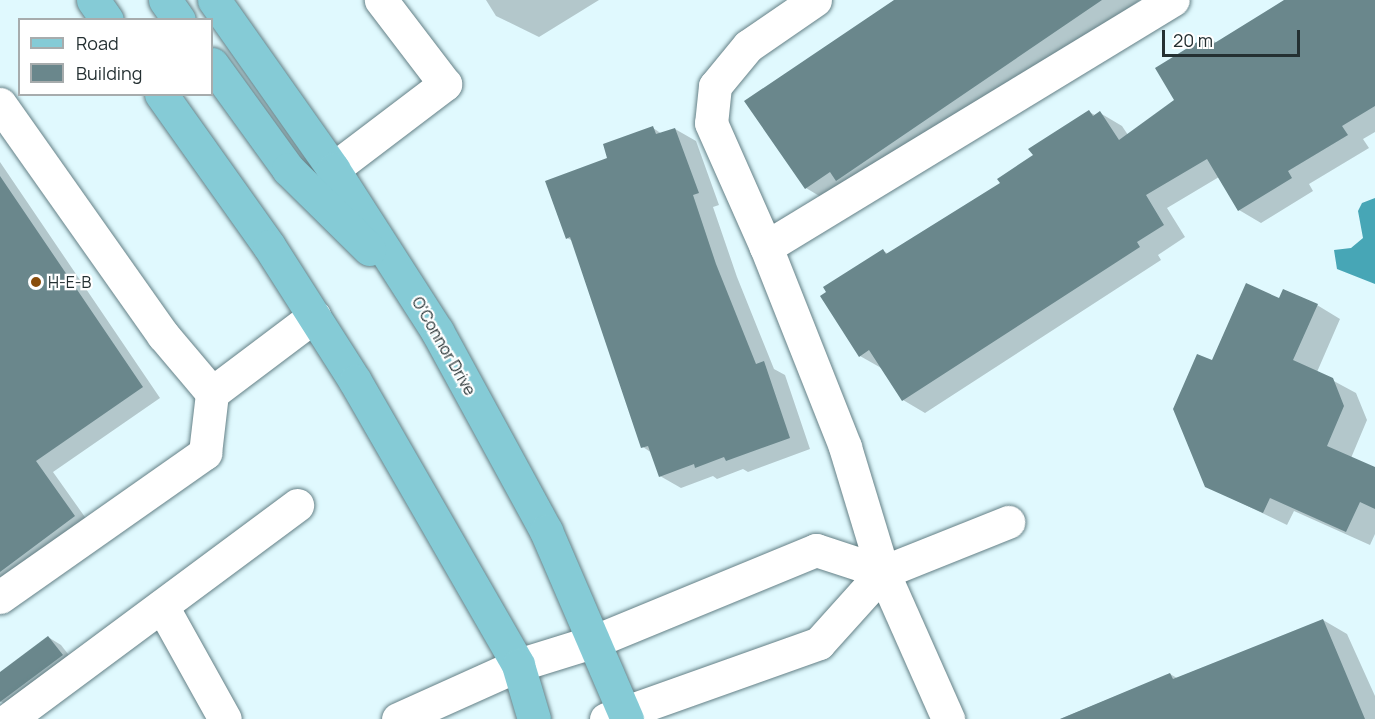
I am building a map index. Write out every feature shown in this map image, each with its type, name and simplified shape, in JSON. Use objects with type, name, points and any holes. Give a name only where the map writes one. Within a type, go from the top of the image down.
[{"type":"main road","points":[[93,0],[106,18]]},
{"type":"main road","points":[[165,0],[178,18]]},
{"type":"main road","name":"O'Connor Drive","points":[[214,0],[333,169],[412,292],[546,531],[595,640],[619,717]]},
{"type":"main road","points":[[213,65],[288,169],[412,292]]},
{"type":"main road","points":[[162,96],[314,316],[518,665],[534,719]]},
{"type":"lane","points":[[333,169],[445,84],[381,0]]},
{"type":"lane","points":[[815,0],[748,46],[715,86],[711,123],[766,247],[845,447],[883,572],[948,719]]},
{"type":"lane","points":[[766,247],[1173,0]]},
{"type":"lane","points":[[0,104],[163,335],[212,393]]},
{"type":"lane","points":[[0,597],[205,453],[212,393],[314,316]]},
{"type":"lane","points":[[9,719],[297,505]]},
{"type":"lane","points":[[619,717],[819,643],[883,572],[1008,522]]},
{"type":"lane","points":[[398,719],[518,665],[595,640],[816,550],[883,572]]},
{"type":"lane","points":[[162,606],[225,719]]},
{"type":"water","points":[[1375,198],[1375,284],[1337,269],[1334,250],[1351,248],[1363,238],[1358,211],[1362,203]]},
{"type":"building","points":[[894,0],[1102,0],[836,181],[830,172],[805,189],[744,101]]},
{"type":"building","points":[[1284,0],[1375,0],[1375,106],[1342,126],[1348,135],[1288,171],[1292,178],[1238,211],[1207,159],[1146,195],[1164,225],[1137,242],[1140,247],[902,401],[869,350],[859,357],[820,296],[826,292],[823,287],[883,249],[886,254],[1000,183],[997,179],[1033,155],[1028,149],[1089,110],[1093,116],[1100,111],[1119,140],[1174,100],[1155,68],[1207,36],[1213,44]]},
{"type":"building","points":[[653,126],[656,134],[675,128],[699,193],[693,195],[716,264],[756,364],[764,361],[790,438],[726,461],[724,457],[695,468],[694,464],[659,477],[648,446],[641,448],[570,237],[566,239],[545,181],[607,158],[603,144]]},
{"type":"building","name":"H-E-B","points":[[0,176],[143,387],[36,461],[75,516],[0,572]]},
{"type":"building","points":[[1246,283],[1279,298],[1283,289],[1318,304],[1293,360],[1333,378],[1344,406],[1327,446],[1375,467],[1375,509],[1360,502],[1346,532],[1270,498],[1263,513],[1205,487],[1173,409],[1197,354],[1212,360]]},
{"type":"building","points":[[1323,619],[1365,719],[1060,719],[1170,673],[1173,679]]},
{"type":"building","points":[[48,636],[63,655],[0,702],[0,672]]},
{"type":"place","name":"H-E-B","points":[[36,282]]}]
